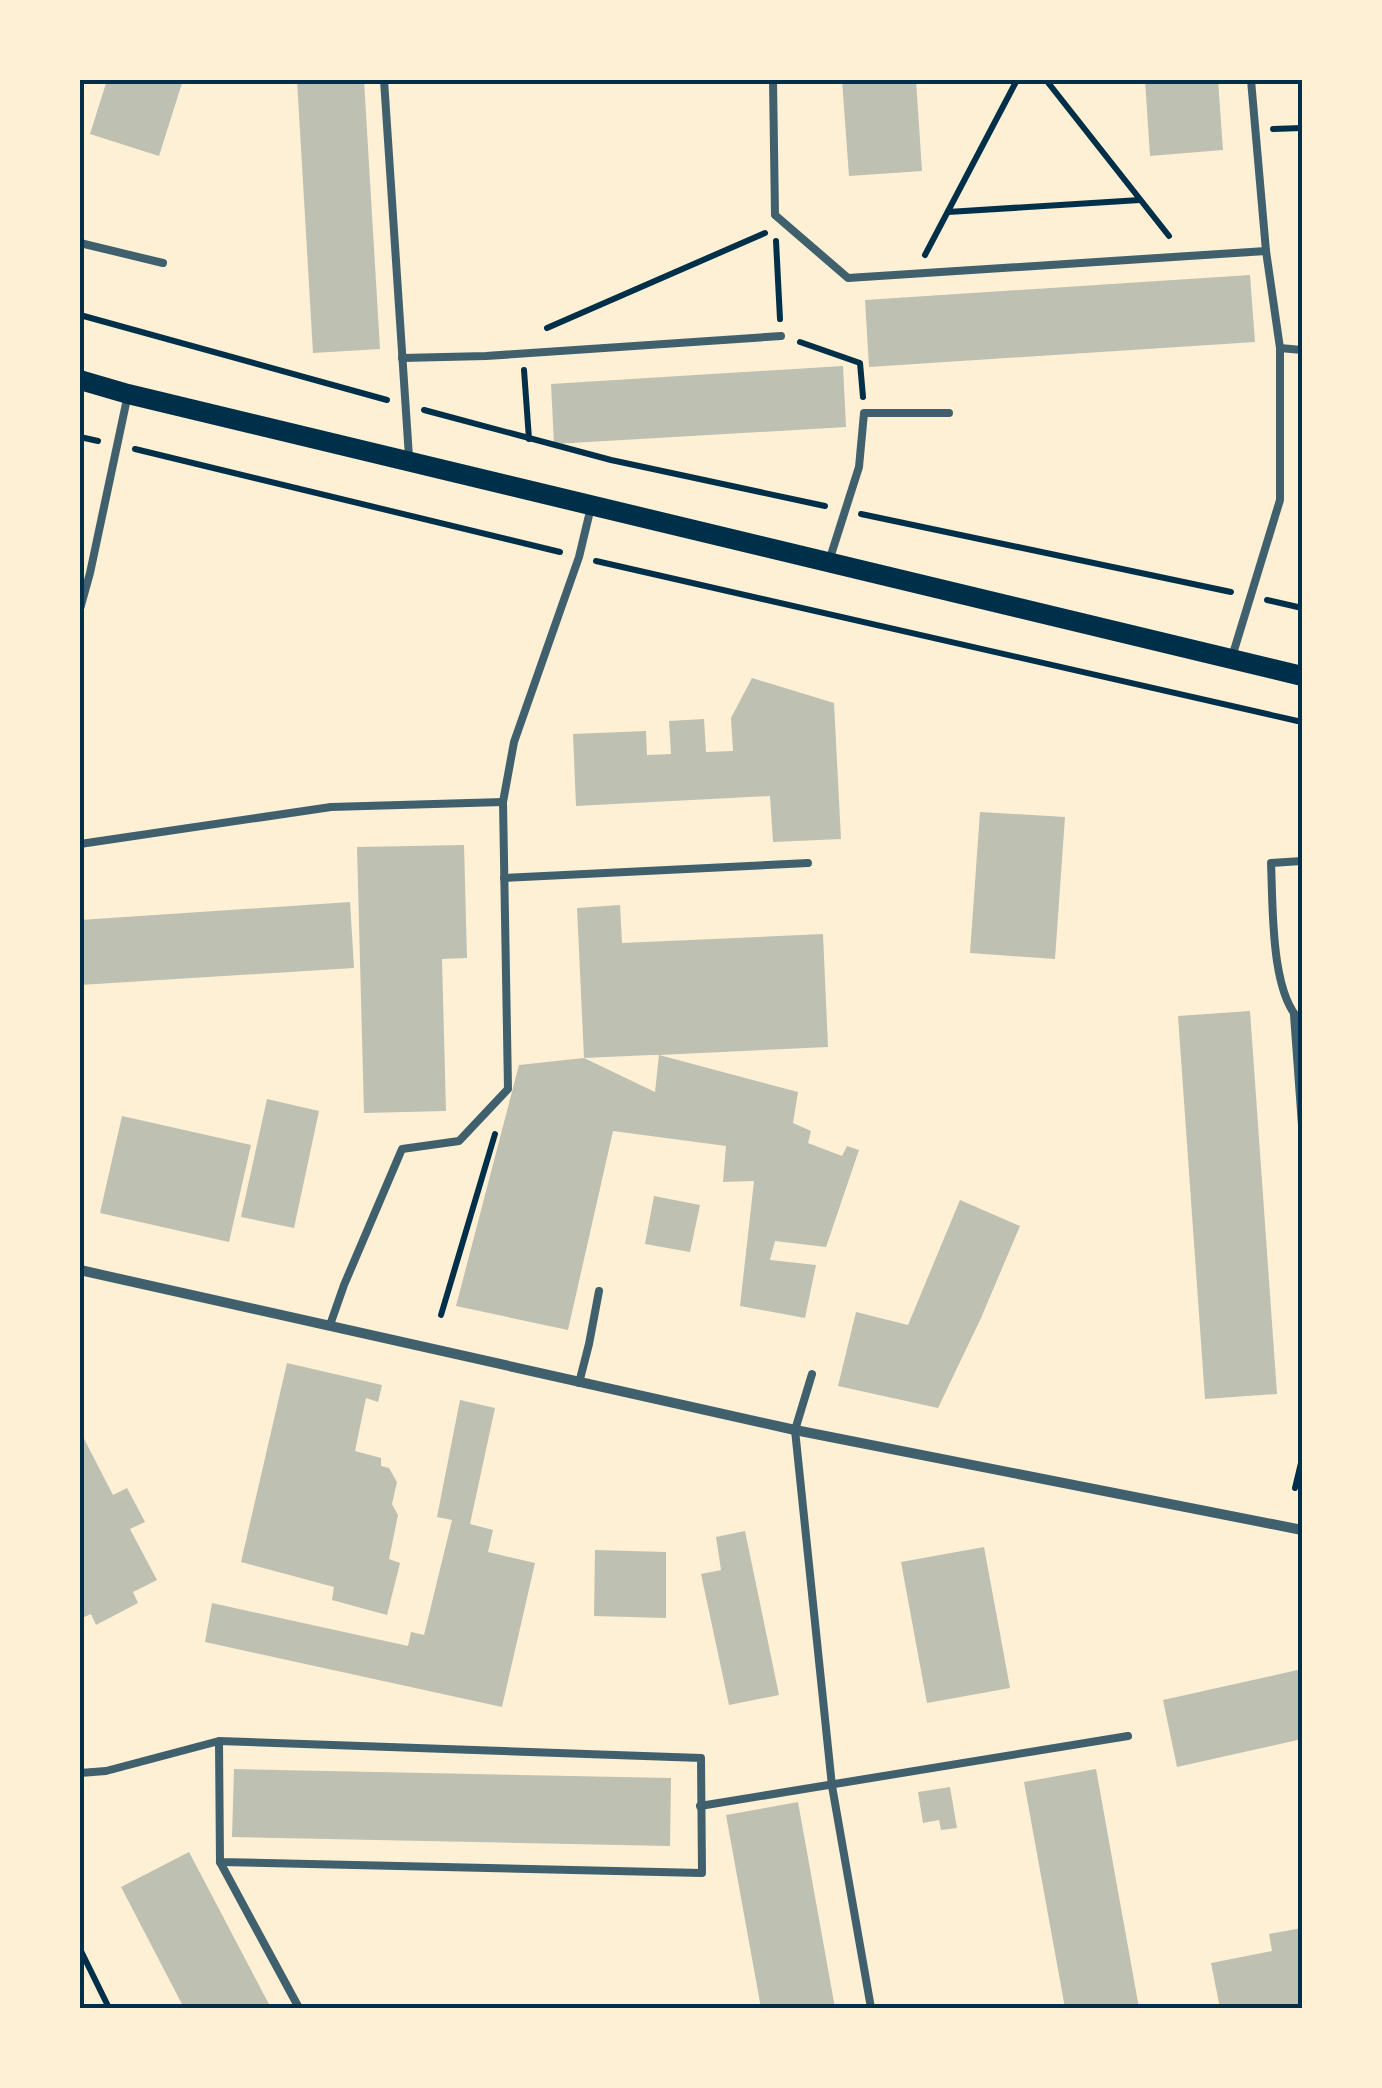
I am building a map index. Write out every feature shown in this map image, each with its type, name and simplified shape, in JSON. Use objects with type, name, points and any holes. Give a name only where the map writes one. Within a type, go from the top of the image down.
[{"type":"main road","points":[[80,383],[1302,676]]},
{"type":"street","points":[[80,1270],[795,1430],[1302,1530]]},
{"type":"lane","points":[[384,80],[409,462]]},
{"type":"lane","points":[[773,80],[775,216],[848,278],[1266,250]]},
{"type":"lane","points":[[1231,660],[1280,500],[1280,348],[1266,250],[1251,80]]},
{"type":"lane","points":[[80,243],[163,264]]},
{"type":"lane","points":[[402,358],[781,336]]},
{"type":"lane","points":[[1280,348],[1302,350]]},
{"type":"lane","points":[[80,609],[128,394]]},
{"type":"lane","points":[[828,562],[859,467],[864,413],[949,413]]},
{"type":"lane","points":[[330,1325],[402,1149],[459,1141],[508,1090],[503,802],[514,742],[580,557],[591,507]]},
{"type":"lane","points":[[80,844],[331,807],[503,802]]},
{"type":"lane","points":[[1302,860],[1271,862],[1277,970],[1294,1015],[1302,1125]]},
{"type":"lane","points":[[504,878],[808,863]]},
{"type":"lane","points":[[1294,1015],[1302,1022]]},
{"type":"lane","points":[[579,1383],[598,1291]]},
{"type":"lane","points":[[812,1374],[795,1430],[832,1786],[871,2008]]},
{"type":"lane","points":[[700,1806],[1128,1736]]},
{"type":"lane","points":[[80,1773],[106,1771],[219,1741],[701,1758],[702,1873],[220,1862]]},
{"type":"lane","points":[[219,1741],[220,1862],[299,2008]]},
{"type":"path","points":[[915,274],[1017,80]]},
{"type":"path","points":[[1046,80],[1184,255]]},
{"type":"path","points":[[947,212],[1141,200]]},
{"type":"path","points":[[540,332],[775,229],[781,336],[860,363],[864,413]]},
{"type":"path","points":[[80,316],[612,460],[1302,608]]},
{"type":"path","points":[[522,353],[529,439]]},
{"type":"path","points":[[80,437],[580,557],[1302,722]]},
{"type":"path","points":[[441,1315],[508,1090]]},
{"type":"path","points":[[1295,1488],[1302,1459]]},
{"type":"path","points":[[80,1949],[109,2008]]},
{"type":"building","points":[[107,80],[183,80],[159,156],[90,134]]},
{"type":"building","points":[[297,80],[364,80],[380,349],[313,353]]},
{"type":"building","points":[[842,80],[916,80],[922,171],[849,176]]},
{"type":"building","points":[[1145,80],[1218,80],[1223,150],[1150,156]]},
{"type":"building","points":[[1250,275],[1255,342],[869,367],[865,300]]},
{"type":"building","points":[[843,366],[846,427],[554,444],[551,384]]},
{"type":"building","points":[[752,678],[834,703],[841,839],[773,842],[770,796],[576,806],[573,734],[646,731],[647,755],[671,754],[669,721],[704,719],[706,752],[733,751],[731,718]]},
{"type":"building","points":[[980,812],[1065,817],[1055,959],[970,953]]},
{"type":"building","points":[[464,845],[467,958],[442,959],[446,1111],[364,1113],[357,847]]},
{"type":"building","points":[[350,902],[354,968],[80,985],[80,920]]},
{"type":"building","points":[[620,905],[622,943],[823,934],[828,1047],[584,1058],[577,908]]},
{"type":"building","points":[[1250,1011],[1277,1394],[1205,1399],[1178,1016]]},
{"type":"building","points":[[659,1055],[798,1092],[793,1123],[811,1131],[808,1143],[842,1156],[847,1146],[859,1150],[826,1247],[775,1241],[770,1260],[816,1265],[805,1318],[740,1306],[754,1181],[723,1182],[726,1146],[613,1131],[568,1330],[456,1306],[519,1065],[584,1058],[655,1092]]},
{"type":"building","points":[[267,1099],[319,1111],[294,1228],[241,1217]]},
{"type":"building","points":[[122,1116],[251,1145],[229,1242],[100,1213]]},
{"type":"building","points":[[654,1196],[700,1205],[690,1252],[645,1244]]},
{"type":"building","points":[[960,1200],[1020,1226],[938,1408],[838,1386],[856,1312],[908,1325]]},
{"type":"building","points":[[287,1363],[382,1385],[378,1402],[366,1398],[355,1451],[381,1458],[381,1466],[389,1468],[397,1482],[392,1504],[398,1515],[389,1559],[400,1563],[387,1615],[332,1600],[334,1587],[241,1562]]},
{"type":"building","points":[[460,1400],[495,1408],[470,1524],[493,1530],[488,1552],[535,1563],[502,1707],[205,1642],[212,1603],[408,1646],[411,1632],[424,1635],[452,1520],[437,1517]]},
{"type":"building","points":[[80,1431],[113,1495],[127,1488],[145,1522],[130,1529],[157,1580],[133,1592],[138,1603],[96,1625],[91,1614],[80,1619]]},
{"type":"building","points":[[745,1531],[779,1695],[729,1705],[701,1574],[721,1570],[716,1537]]},
{"type":"building","points":[[984,1547],[1010,1688],[927,1703],[901,1562]]},
{"type":"building","points":[[595,1550],[666,1552],[666,1618],[594,1616]]},
{"type":"building","points":[[1302,1669],[1302,1739],[1177,1767],[1163,1700]]},
{"type":"building","points":[[234,1769],[671,1778],[670,1846],[232,1837]]},
{"type":"building","points":[[1096,1769],[1139,2008],[1065,2008],[1024,1782]]},
{"type":"building","points":[[950,1787],[957,1828],[941,1830],[939,1820],[923,1823],[918,1792]]},
{"type":"building","points":[[798,1802],[835,2008],[761,2008],[726,1815]]},
{"type":"building","points":[[189,1852],[271,2008],[184,2008],[121,1887]]},
{"type":"building","points":[[1302,1928],[1302,2008],[1220,2008],[1211,1963],[1272,1951],[1269,1934]]}]
